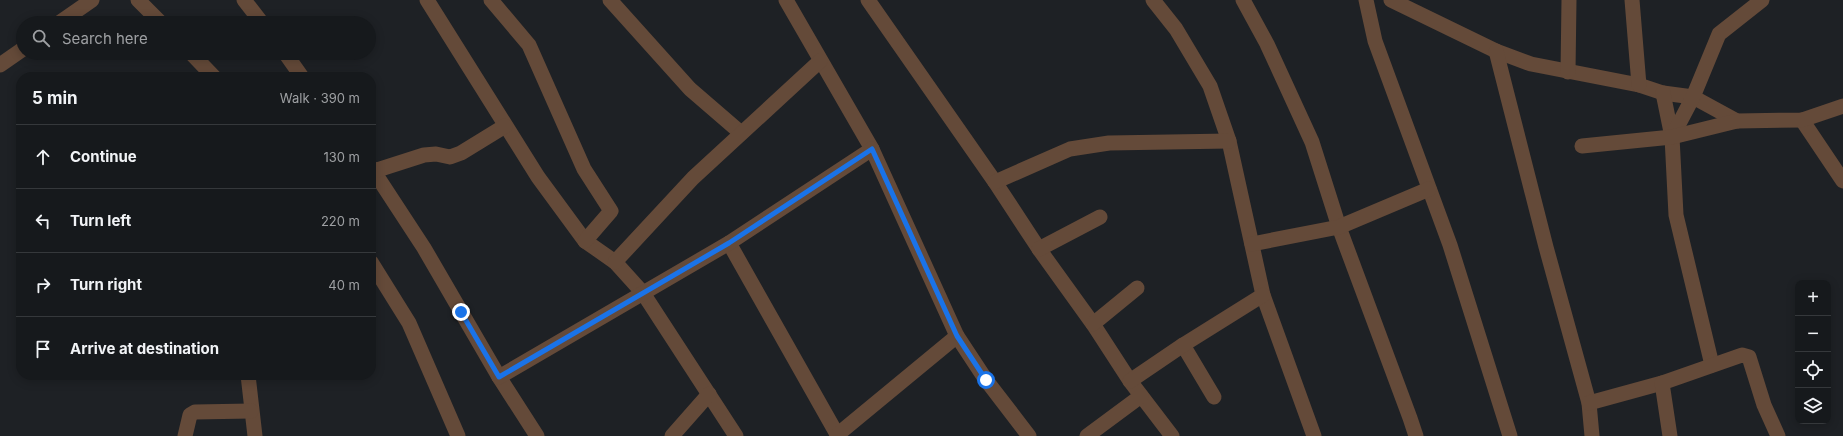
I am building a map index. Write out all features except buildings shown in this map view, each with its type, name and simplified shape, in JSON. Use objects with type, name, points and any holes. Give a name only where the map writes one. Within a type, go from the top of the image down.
[{"type":"street","points":[[70,16],[92,0]]},
{"type":"street","points":[[138,0],[154,16]]},
{"type":"street","points":[[244,0],[257,16]]},
{"type":"street","points":[[427,0],[470,66],[505,126],[538,177],[585,241],[615,262],[643,293],[736,436]]},
{"type":"street","points":[[491,0],[529,45],[584,169],[611,211],[585,241]]},
{"type":"street","points":[[610,0],[690,89],[741,133]]},
{"type":"street","points":[[786,0],[872,149],[957,336],[995,392],[1029,436]]},
{"type":"street","points":[[868,0],[995,182],[1039,249],[1093,324],[1130,381],[1172,436]]},
{"type":"street","points":[[1153,0],[1176,29],[1210,86],[1229,141],[1263,295],[1314,436]]},
{"type":"street","points":[[1243,0],[1267,44],[1312,142],[1339,227],[1416,436]]},
{"type":"street","points":[[1366,0],[1375,41],[1450,245],[1510,436]]},
{"type":"street","points":[[1391,0],[1496,52],[1531,64],[1639,85],[1663,93],[1693,97],[1737,121]]},
{"type":"street","points":[[1568,72],[1569,0]]},
{"type":"street","points":[[1632,0],[1639,85]]},
{"type":"street","points":[[1672,137],[1693,97],[1719,34],[1761,0]]},
{"type":"street","points":[[1496,52],[1546,247],[1589,403],[1592,436]]},
{"type":"street","points":[[0,65],[16,54]]},
{"type":"street","points":[[197,60],[209,72]]},
{"type":"street","points":[[289,60],[298,72]]},
{"type":"street","points":[[615,262],[693,178],[820,61]]},
{"type":"street","points":[[1663,93],[1672,137],[1676,216],[1712,365]]},
{"type":"street","points":[[1582,146],[1672,137],[1737,121],[1802,120],[1843,106]]},
{"type":"street","points":[[1802,120],[1843,181]]},
{"type":"street","points":[[376,169],[424,155],[436,154],[450,157],[461,153],[505,126]]},
{"type":"street","points":[[995,182],[1070,149],[1124,142],[1229,141]]},
{"type":"street","points":[[499,377],[729,243],[872,149]]},
{"type":"street","points":[[376,176],[424,248],[499,377],[537,436]]},
{"type":"street","points":[[1252,244],[1339,227],[1429,189]]},
{"type":"street","points":[[1039,249],[1100,217]]},
{"type":"street","points":[[729,243],[837,436],[957,336]]},
{"type":"street","points":[[376,270],[409,323],[453,434]]},
{"type":"street","points":[[1093,324],[1137,288]]},
{"type":"street","points":[[1130,381],[1183,344],[1263,295]]},
{"type":"street","points":[[1183,344],[1214,397]]},
{"type":"street","points":[[1589,403],[1662,383],[1742,355],[1749,357],[1764,405],[1778,436]]},
{"type":"street","points":[[248,380],[255,436]]},
{"type":"street","points":[[1662,383],[1670,436]]},
{"type":"street","points":[[672,436],[710,394]]},
{"type":"street","points":[[1087,436],[1141,396]]},
{"type":"street","points":[[185,436],[190,415],[195,412],[251,411]]},
{"type":"route","points":[[461,312],[499,377],[729,243],[872,149],[957,336],[986,380]]}]
